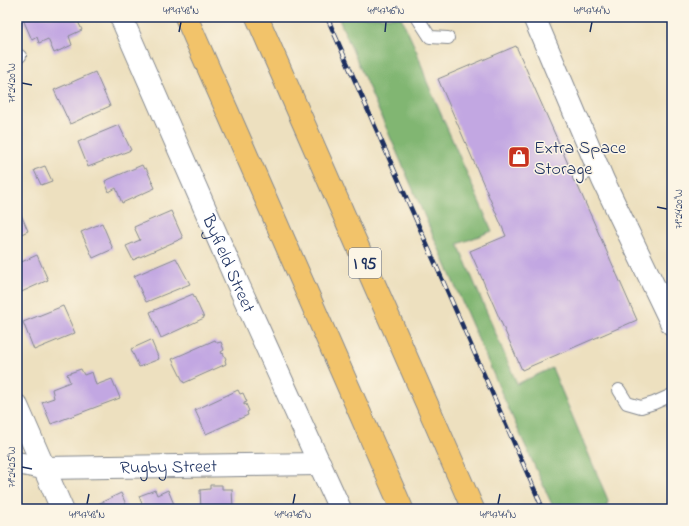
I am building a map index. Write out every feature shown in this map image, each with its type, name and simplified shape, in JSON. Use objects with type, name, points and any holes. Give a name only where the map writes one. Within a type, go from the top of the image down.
[{"type":"highway","points":[[186,17],[402,509]]},
{"type":"highway","name":"I 95","points":[[257,17],[473,509]]},
{"type":"street","name":"Byfield Street","points":[[121,17],[241,291],[340,509]]},
{"type":"street","points":[[534,17],[588,172],[672,324]]},
{"type":"street","points":[[17,406],[62,509]]},
{"type":"street","name":"Rugby Street","points":[[17,463],[43,468],[320,464]]},
{"type":"lane","points":[[417,17],[430,37],[448,38]]},
{"type":"lane","points":[[619,390],[627,403],[641,407],[672,395]]},
{"type":"green space","points":[[338,17],[401,17],[417,52],[427,82],[492,231],[458,244],[517,384],[552,368],[608,500],[607,509],[554,509],[502,394]]},
{"type":"building","points":[[22,17],[76,17],[82,30],[69,36],[72,45],[54,53],[48,39],[39,43],[37,37],[32,40]]},
{"type":"building","name":"Extra Space Storage","points":[[516,46],[637,320],[522,370],[470,251],[506,236],[438,79]]},
{"type":"building","points":[[95,72],[110,106],[70,124],[54,90]]},
{"type":"building","points":[[119,125],[131,150],[88,167],[78,142]]},
{"type":"building","points":[[142,165],[144,169],[146,168],[155,188],[122,203],[116,188],[109,192],[105,181]]},
{"type":"building","points":[[45,166],[52,181],[41,185],[34,170]]},
{"type":"building","points":[[17,205],[28,231],[17,236]]},
{"type":"building","points":[[171,211],[183,238],[133,260],[126,246],[140,240],[134,227]]},
{"type":"building","points":[[102,223],[113,249],[93,258],[81,232]]},
{"type":"building","points":[[37,255],[48,280],[17,294],[17,264]]},
{"type":"building","points":[[176,258],[190,284],[146,302],[134,276]]},
{"type":"building","points":[[193,294],[204,318],[161,338],[150,312]]},
{"type":"building","points":[[63,306],[75,333],[34,350],[23,322]]},
{"type":"building","points":[[151,340],[159,359],[139,367],[131,349]]},
{"type":"building","points":[[215,340],[217,343],[221,342],[224,350],[221,352],[226,359],[226,364],[184,383],[172,359]]},
{"type":"building","points":[[81,369],[84,375],[92,372],[96,385],[112,379],[120,398],[51,424],[42,402],[54,398],[52,389],[70,382],[67,374]]},
{"type":"building","points":[[238,390],[240,394],[243,393],[247,402],[244,403],[244,405],[246,404],[249,411],[247,412],[248,415],[206,434],[195,410]]},
{"type":"building","points":[[210,485],[222,485],[222,489],[232,489],[233,509],[201,509],[200,490],[210,489]]},
{"type":"building","points":[[155,490],[157,495],[168,490],[176,509],[144,509],[139,496]]},
{"type":"building","points":[[121,493],[128,509],[101,509],[98,504]]},
{"type":"railway","points":[[327,17],[543,509]]},
{"type":"place","name":"Extra Space Storage","points":[[519,157]]}]
